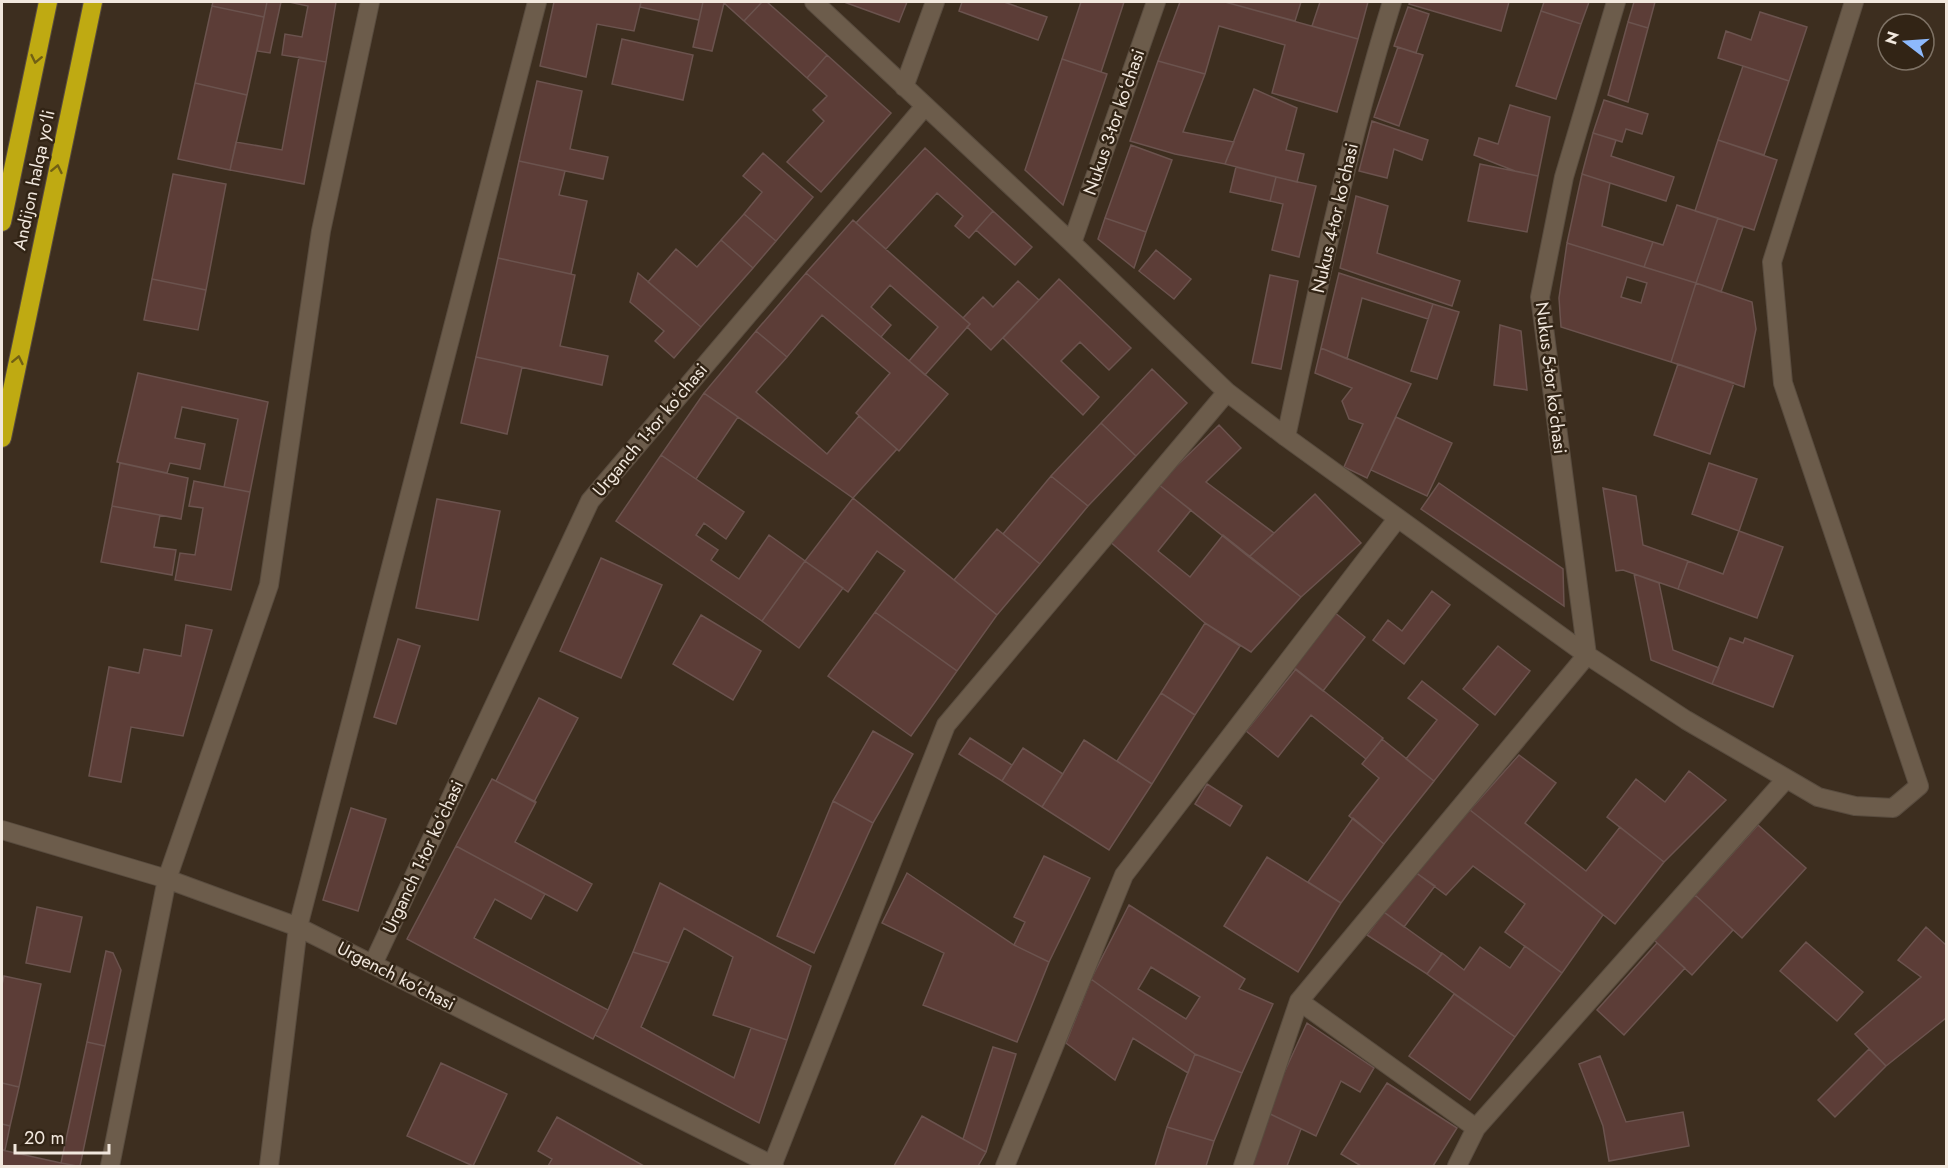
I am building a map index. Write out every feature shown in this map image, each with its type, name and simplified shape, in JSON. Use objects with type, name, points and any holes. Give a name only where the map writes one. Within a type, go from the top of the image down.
[{"type":"highway","name":"Andijon halqa yo‘li","points":[[2,222],[48,2]]},
{"type":"highway","name":"Andijon halqa yo‘li","points":[[2,438],[93,2]]},
{"type":"street","points":[[110,1167],[167,879],[269,585],[321,231],[370,2]]},
{"type":"street","points":[[269,1167],[298,927],[537,2]]},
{"type":"street","points":[[814,2],[1072,243],[1227,392],[1286,437],[1587,655],[1686,720],[1818,797],[1855,806],[1893,808],[1919,786],[1783,383],[1774,284],[1773,262],[1854,2]]},
{"type":"street","points":[[904,87],[935,2]]},
{"type":"street","name":"Nukus 3-tor koʻchasi","points":[[1072,243],[1156,2]]},
{"type":"street","name":"Nukus 4-tor koʻchasi","points":[[1286,437],[1327,243],[1372,67],[1392,2]]},
{"type":"street","name":"Nukus 5-tor koʻchasi","points":[[1587,655],[1540,297],[1564,177],[1616,2]]},
{"type":"street","name":"Urganch 1-tor koʻchasi","points":[[373,964],[590,501],[925,106]]},
{"type":"street","points":[[772,1166],[946,725],[1227,392]]},
{"type":"street","points":[[1005,1167],[1124,875],[1397,519]]},
{"type":"street","points":[[1243,1167],[1299,1000],[1587,655]]},
{"type":"street","points":[[1457,1167],[1476,1128],[1786,780]]},
{"type":"street","name":"Urgench ko'chasi","points":[[2,830],[167,879],[298,927],[772,1166]]},
{"type":"street","points":[[1299,1000],[1476,1128]]},
{"type":"building","points":[[213,2],[267,2],[264,17],[212,6]]},
{"type":"building","points":[[267,2],[281,2],[270,53],[257,51]]},
{"type":"building","points":[[289,2],[336,2],[326,62],[282,55],[285,34],[302,37],[308,6]]},
{"type":"building","points":[[554,2],[641,2],[634,31],[597,24],[586,77],[540,66]]},
{"type":"building","points":[[641,2],[703,2],[699,20],[640,7]]},
{"type":"building","points":[[703,2],[762,2],[744,21],[724,3],[712,51],[693,47]]},
{"type":"building","points":[[762,2],[767,2],[827,55],[807,78],[744,21]]},
{"type":"building","points":[[844,2],[907,2],[899,22]]},
{"type":"building","points":[[962,2],[1004,2],[1047,17],[1038,40],[959,11]]},
{"type":"building","points":[[1081,2],[1124,2],[1101,72],[1062,59]]},
{"type":"building","points":[[1180,2],[1225,2],[1358,39],[1337,112],[1272,93],[1285,45],[1219,26],[1205,74],[1158,61]]},
{"type":"building","points":[[1225,2],[1301,2],[1295,21]]},
{"type":"building","points":[[1320,2],[1368,2],[1358,39],[1312,26]]},
{"type":"building","points":[[1410,2],[1509,2],[1501,31],[1409,4]]},
{"type":"building","points":[[1544,2],[1589,2],[1581,24],[1541,11]]},
{"type":"building","points":[[1634,2],[1655,2],[1648,28],[1628,22]]},
{"type":"building","points":[[212,6],[264,17],[247,95],[195,83]]},
{"type":"building","points":[[1408,7],[1429,14],[1416,53],[1394,46]]},
{"type":"building","points":[[1541,11],[1581,24],[1556,99],[1516,86]]},
{"type":"building","points":[[1760,12],[1807,27],[1789,81],[1718,58],[1726,31],[1751,40]]},
{"type":"building","points":[[1628,22],[1648,28],[1628,102],[1608,95]]},
{"type":"building","points":[[622,39],[693,55],[683,100],[612,84]]},
{"type":"building","points":[[1398,47],[1423,55],[1399,126],[1374,117]]},
{"type":"building","points":[[827,55],[891,113],[821,192],[787,162],[824,121],[813,110],[827,96],[807,78]]},
{"type":"building","points":[[299,57],[326,62],[304,184],[230,170],[236,142],[282,150]]},
{"type":"building","points":[[1062,59],[1107,74],[1063,205],[1025,170]]},
{"type":"building","points":[[1158,61],[1205,74],[1183,132],[1234,142],[1225,164],[1175,154],[1130,141]]},
{"type":"building","points":[[1743,66],[1789,81],[1764,155],[1718,140]]},
{"type":"building","points":[[537,81],[582,91],[570,149],[608,157],[603,179],[519,161]]},
{"type":"building","points":[[195,83],[247,95],[230,170],[178,159]]},
{"type":"building","points":[[1254,89],[1297,108],[1286,150],[1304,154],[1297,182],[1225,164]]},
{"type":"building","points":[[1604,100],[1648,114],[1642,134],[1626,129],[1622,142],[1593,133]]},
{"type":"building","points":[[1510,105],[1550,117],[1538,176],[1515,171],[1474,155],[1479,138],[1498,144]]},
{"type":"building","points":[[1372,121],[1428,140],[1422,160],[1394,149],[1387,178],[1359,171]]},
{"type":"building","points":[[1593,133],[1616,140],[1611,156],[1674,177],[1666,201],[1582,174]]},
{"type":"building","points":[[1718,140],[1777,160],[1754,230],[1695,211]]},
{"type":"building","points":[[1131,145],[1172,160],[1146,232],[1105,218]]},
{"type":"building","points":[[925,148],[993,211],[969,238],[955,226],[963,216],[937,193],[886,249],[856,223]]},
{"type":"building","points":[[763,153],[813,197],[776,241],[744,214],[762,192],[743,176]]},
{"type":"building","points":[[519,161],[565,171],[559,195],[587,201],[571,274],[498,258]]},
{"type":"building","points":[[1480,164],[1538,176],[1527,232],[1468,221]]},
{"type":"building","points":[[1236,167],[1276,177],[1270,201],[1230,192]]},
{"type":"building","points":[[173,174],[226,184],[206,290],[152,279]]},
{"type":"building","points":[[1582,174],[1610,183],[1602,226],[1653,242],[1644,267],[1567,243]]},
{"type":"building","points":[[1276,177],[1316,186],[1299,257],[1272,250],[1283,204],[1270,201]]},
{"type":"building","points":[[1356,196],[1388,206],[1377,253],[1460,281],[1452,306],[1340,268]]},
{"type":"building","points":[[1677,205],[1718,218],[1696,283],[1644,267],[1653,242],[1663,245]]},
{"type":"building","points":[[993,211],[1032,247],[1015,265],[976,230]]},
{"type":"building","points":[[744,214],[776,241],[753,268],[721,240]]},
{"type":"building","points":[[1105,218],[1146,232],[1134,268],[1098,239]]},
{"type":"building","points":[[1718,218],[1743,227],[1721,292],[1696,283]]},
{"type":"building","points":[[853,220],[970,324],[925,375],[909,361],[938,327],[890,285],[871,307],[891,325],[881,337],[806,273]]},
{"type":"building","points":[[721,240],[753,268],[701,327],[648,282],[676,249],[697,267]]},
{"type":"building","points":[[1567,243],[1696,283],[1671,362],[1561,327],[1559,298]],"holes":[[[1627,277],[1647,283],[1641,303],[1621,297]]]},
{"type":"building","points":[[1156,250],[1191,279],[1174,299],[1139,271]]},
{"type":"building","points":[[498,258],[575,275],[560,346],[608,356],[602,385],[476,357]]},
{"type":"building","points":[[638,273],[701,327],[674,358],[655,341],[664,331],[630,302]]},
{"type":"building","points":[[806,273],[948,394],[899,451],[856,413],[890,373],[822,315],[787,357],[756,331]]},
{"type":"building","points":[[1339,273],[1433,304],[1428,319],[1362,298],[1347,359],[1321,348]]},
{"type":"building","points":[[1270,275],[1298,281],[1281,369],[1252,363]]},
{"type":"building","points":[[152,279],[206,290],[198,330],[144,320]]},
{"type":"building","points":[[1059,279],[1131,348],[1109,370],[1080,342],[1061,361],[1099,397],[1083,415],[1003,338]]},
{"type":"building","points":[[1018,281],[1039,300],[991,350],[967,327],[970,324],[963,318],[983,297],[993,307]]},
{"type":"building","points":[[1696,283],[1752,302],[1756,329],[1744,387],[1671,362]]},
{"type":"building","points":[[1433,304],[1459,312],[1437,379],[1411,371]]},
{"type":"building","points":[[1500,325],[1521,331],[1527,390],[1494,385]]},
{"type":"building","points":[[756,331],[787,357],[756,392],[827,454],[859,416],[897,449],[853,498],[704,393]]},
{"type":"building","points":[[1321,348],[1411,384],[1367,478],[1344,467],[1363,424],[1349,419],[1342,401],[1352,388],[1315,373]]},
{"type":"building","points":[[476,357],[522,367],[507,434],[461,423]]},
{"type":"building","points":[[1678,364],[1734,383],[1710,454],[1654,435]]},
{"type":"building","points":[[1152,369],[1187,403],[1136,456],[1101,423]]},
{"type":"building","points":[[138,373],[268,402],[250,492],[224,487],[238,419],[182,407],[175,438],[205,444],[200,469],[170,463],[167,473],[117,462]]},
{"type":"building","points":[[704,393],[738,417],[696,479],[661,455]]},
{"type":"building","points":[[1396,417],[1452,443],[1427,496],[1371,470]]},
{"type":"building","points":[[1101,423],[1136,456],[1088,506],[1051,476]]},
{"type":"building","points":[[1219,425],[1241,448],[1206,482],[1274,533],[1249,557],[1158,484]]},
{"type":"building","points":[[661,455],[744,512],[726,539],[704,523],[696,535],[718,550],[711,560],[739,579],[769,535],[805,561],[762,621],[616,521]]},
{"type":"building","points":[[120,463],[188,478],[181,519],[112,506]]},
{"type":"building","points":[[1709,463],[1757,479],[1739,531],[1692,514]]},
{"type":"building","points":[[1051,476],[1088,506],[1040,564],[1003,534]]},
{"type":"building","points":[[194,481],[250,492],[231,590],[175,580],[180,553],[195,555],[203,508],[189,506]]},
{"type":"building","points":[[1439,483],[1563,569],[1564,606],[1421,509]]},
{"type":"building","points":[[1158,484],[1191,510],[1158,551],[1190,577],[1223,535],[1301,597],[1251,652],[1205,623],[1108,540]]},
{"type":"building","points":[[1603,488],[1636,496],[1643,545],[1688,561],[1678,589],[1623,570],[1616,571]]},
{"type":"building","points":[[1315,494],[1361,543],[1301,597],[1249,557]]},
{"type":"building","points":[[853,498],[997,615],[957,671],[875,612],[905,571],[877,551],[848,592],[805,561]]},
{"type":"building","points":[[437,499],[500,511],[478,620],[416,608]]},
{"type":"building","points":[[112,506],[160,515],[154,547],[176,550],[172,575],[101,562]]},
{"type":"building","points":[[997,529],[1040,564],[997,615],[954,580]]},
{"type":"building","points":[[1739,531],[1783,547],[1757,618],[1678,589],[1688,561],[1723,574]]},
{"type":"building","points":[[601,558],[662,585],[621,678],[560,651]]},
{"type":"building","points":[[805,561],[843,588],[799,648],[762,621]]},
{"type":"building","points":[[1634,574],[1659,583],[1673,650],[1719,668],[1712,684],[1651,660]]},
{"type":"building","points":[[1432,591],[1450,605],[1404,664],[1373,640],[1388,620],[1402,631]]},
{"type":"building","points":[[875,612],[957,671],[911,736],[828,676]]},
{"type":"building","points":[[1334,612],[1365,637],[1323,691],[1291,666]]},
{"type":"building","points":[[701,615],[761,651],[733,700],[673,664]]},
{"type":"building","points":[[1205,623],[1240,646],[1195,715],[1161,693]]},
{"type":"building","points":[[186,625],[212,630],[183,736],[131,727],[121,782],[89,776],[109,667],[139,673],[144,649],[181,656]]},
{"type":"building","points":[[1730,638],[1743,643],[1745,638],[1793,656],[1773,707],[1712,684]]},
{"type":"building","points":[[398,639],[420,646],[396,724],[374,717]]},
{"type":"building","points":[[1498,646],[1530,671],[1495,715],[1463,689]]},
{"type":"building","points":[[1296,669],[1383,738],[1366,759],[1311,715],[1278,757],[1246,731]]},
{"type":"building","points":[[1422,681],[1478,725],[1434,781],[1406,759],[1437,720],[1408,698]]},
{"type":"building","points":[[1161,693],[1195,715],[1152,784],[1117,761]]},
{"type":"building","points":[[539,698],[578,718],[534,802],[496,781]]},
{"type":"building","points":[[873,731],[913,754],[873,823],[833,801]]},
{"type":"building","points":[[970,738],[1012,765],[1002,781],[959,754]]},
{"type":"building","points":[[1382,739],[1434,781],[1384,844],[1349,816],[1379,778],[1362,764]]},
{"type":"building","points":[[1084,740],[1152,784],[1109,850],[1042,807]]},
{"type":"building","points":[[1023,748],[1063,774],[1042,807],[1002,781]]},
{"type":"building","points":[[1519,755],[1556,783],[1525,823],[1586,871],[1620,827],[1664,862],[1615,924],[1470,810]]},
{"type":"building","points":[[1689,771],[1726,800],[1664,862],[1607,817],[1636,779],[1665,802]]},
{"type":"building","points":[[492,779],[536,802],[515,842],[592,884],[577,911],[456,846]]},
{"type":"building","points":[[1207,784],[1242,806],[1230,826],[1195,804]]},
{"type":"building","points":[[833,801],[873,823],[814,953],[777,936]]},
{"type":"building","points":[[351,808],[386,819],[358,911],[323,900]]},
{"type":"building","points":[[1470,810],[1603,915],[1562,973],[1505,932],[1525,904],[1473,866],[1446,895],[1415,872]]},
{"type":"building","points":[[1353,818],[1384,844],[1341,903],[1308,882]]},
{"type":"building","points":[[1758,825],[1806,868],[1742,938],[1695,895]]},
{"type":"building","points":[[456,846],[545,894],[531,919],[495,899],[474,938],[608,1010],[593,1039],[407,939]]},
{"type":"building","points":[[1044,856],[1090,878],[1049,962],[1014,945],[1025,922],[1014,917]]},
{"type":"building","points":[[1267,857],[1341,903],[1298,972],[1224,926]]},
{"type":"building","points":[[1415,872],[1435,886],[1404,927],[1384,912]]},
{"type":"building","points":[[907,873],[1014,945],[1049,962],[1017,1042],[923,1005],[944,953],[882,923]]},
{"type":"building","points":[[660,883],[811,966],[787,1040],[713,1015],[733,957],[684,928],[669,963],[633,952]]},
{"type":"building","points":[[1695,895],[1733,930],[1692,975],[1654,940]]},
{"type":"building","points":[[1129,905],[1245,979],[1239,989],[1273,1004],[1242,1073],[1195,1054],[1091,979]],"holes":[[[1151,967],[1200,997],[1186,1019],[1138,989]]]},
{"type":"building","points":[[37,907],[82,917],[70,972],[26,963]]},
{"type":"building","points":[[1384,912],[1442,954],[1427,974],[1367,935]]},
{"type":"building","points":[[1926,927],[1946,945],[1946,1018],[1886,1066],[1855,1034],[1921,977],[1898,960]]},
{"type":"building","points":[[1806,942],[1863,992],[1837,1021],[1780,971]]},
{"type":"building","points":[[1657,943],[1685,968],[1624,1035],[1597,1010]]},
{"type":"building","points":[[1525,946],[1562,973],[1515,1037],[1427,974],[1442,953],[1464,970],[1480,947],[1510,968]]},
{"type":"building","points":[[106,951],[113,953],[121,970],[105,1046],[87,1042]]},
{"type":"building","points":[[633,952],[669,963],[641,1027],[734,1078],[751,1028],[787,1040],[759,1123],[595,1035]]},
{"type":"building","points":[[4,976],[41,984],[19,1087],[2,1083],[2,985]]},
{"type":"building","points":[[1091,979],[1195,1054],[1188,1073],[1133,1038],[1115,1080],[1066,1043]]},
{"type":"building","points":[[1454,994],[1515,1037],[1470,1100],[1409,1056]]},
{"type":"building","points":[[1307,1023],[1374,1068],[1360,1092],[1341,1081],[1316,1136],[1266,1112]]},
{"type":"building","points":[[87,1042],[105,1046],[80,1166],[77,1166],[61,1163]]},
{"type":"building","points":[[993,1047],[1016,1054],[986,1152],[963,1139]]},
{"type":"building","points":[[1869,1049],[1886,1066],[1835,1117],[1818,1100]]},
{"type":"building","points":[[1195,1054],[1242,1073],[1214,1141],[1167,1127]]},
{"type":"building","points":[[1600,1056],[1626,1122],[1683,1112],[1689,1146],[1609,1161],[1603,1126],[1579,1064]]},
{"type":"building","points":[[441,1063],[507,1094],[473,1166],[407,1136]]},
{"type":"building","points":[[2,1083],[19,1087],[10,1126],[2,1124]]},
{"type":"building","points":[[1387,1083],[1457,1128],[1433,1166],[1361,1166],[1341,1154]]},
{"type":"building","points":[[1266,1112],[1301,1129],[1287,1166],[1245,1166]]},
{"type":"building","points":[[922,1116],[986,1152],[978,1166],[894,1166]]},
{"type":"building","points":[[557,1117],[644,1166],[548,1166],[552,1159],[538,1151]]},
{"type":"building","points":[[2,1124],[10,1126],[5,1150],[2,1150]]},
{"type":"building","points":[[1167,1127],[1214,1141],[1206,1166],[1155,1166]]},
{"type":"building","points":[[2,1150],[61,1163],[77,1166],[2,1166]]}]
